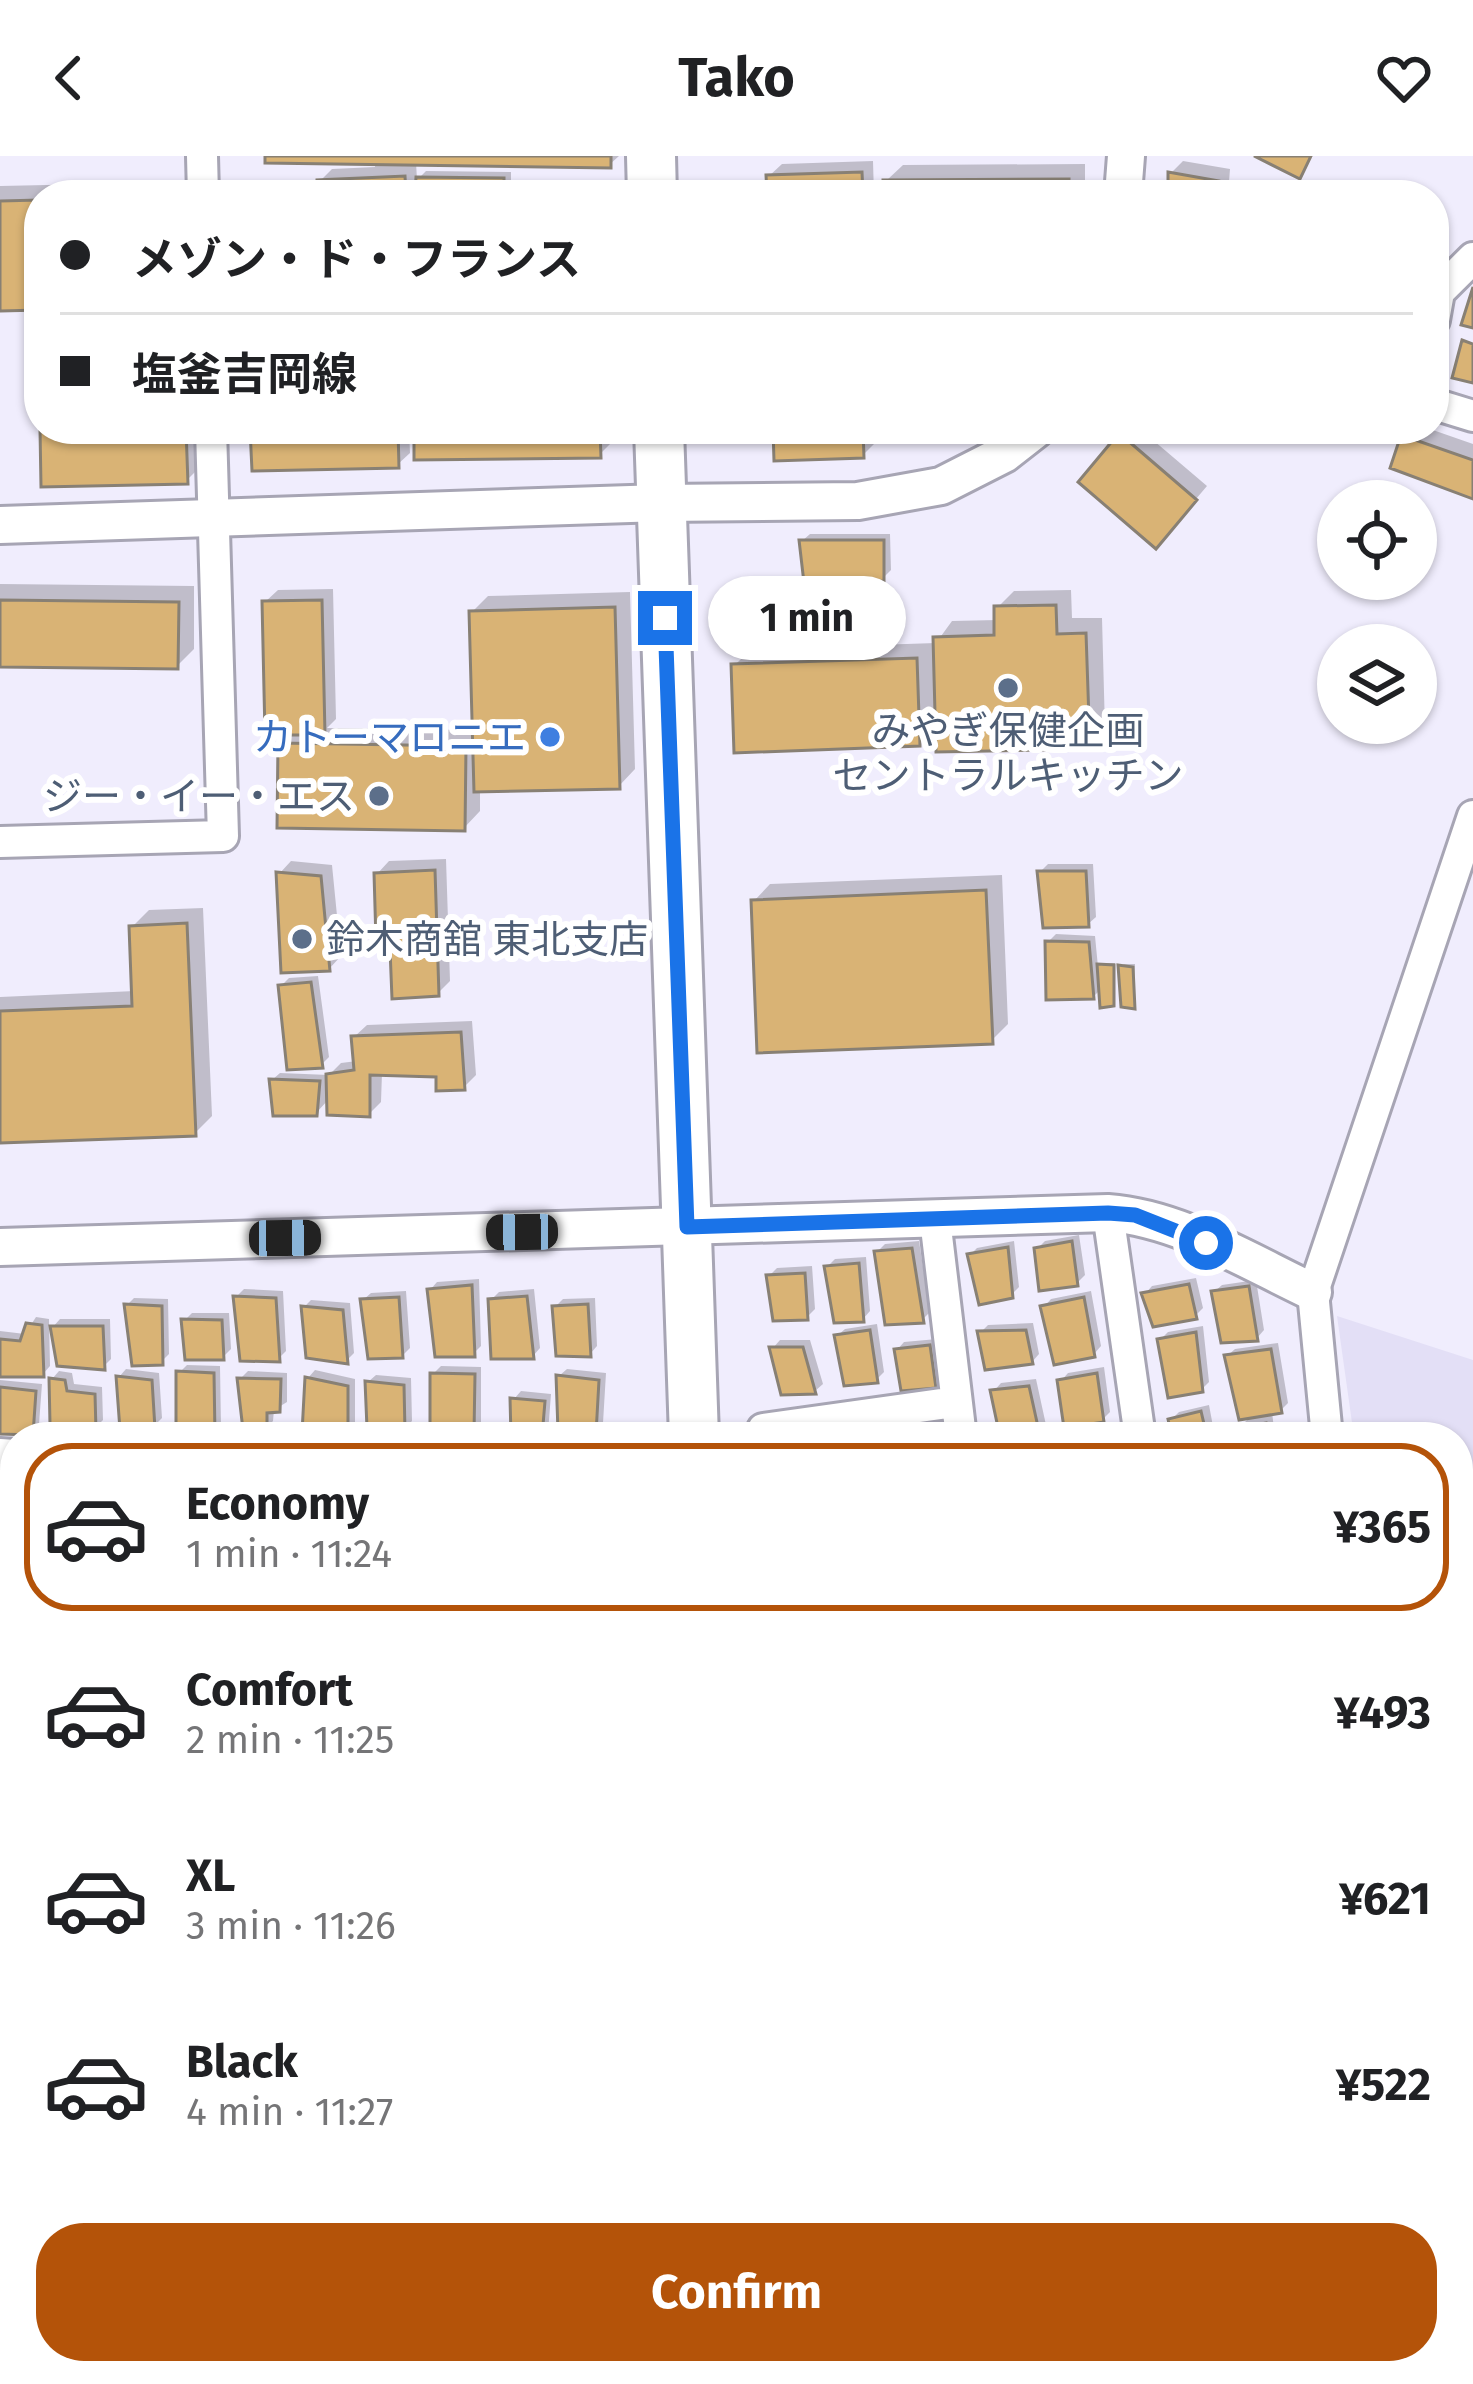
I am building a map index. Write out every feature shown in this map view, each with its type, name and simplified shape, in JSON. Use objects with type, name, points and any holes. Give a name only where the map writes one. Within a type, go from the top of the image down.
[{"type":"main road","points":[[659,444],[694,1422]]},
{"type":"street","points":[[1449,282],[1473,258]]},
{"type":"street","points":[[0,842],[223,836],[211,444]]},
{"type":"street","points":[[0,525],[858,501],[914,492],[973,471],[1014,444]]},
{"type":"street","points":[[1325,1422],[1312,1292],[1473,816]]},
{"type":"street","points":[[0,1247],[1108,1213],[1135,1215],[1170,1227],[1312,1292]]},
{"type":"street","points":[[1108,1213],[1138,1422]]},
{"type":"street","points":[[935,1220],[958,1422]]},
{"type":"street","points":[[813,1422],[955,1402]]},
{"type":"shaded area","points":[[1337,1316],[1473,1360],[1473,1422],[1352,1422]]},
{"type":"building","points":[[265,156],[611,156],[611,168],[265,163]]},
{"type":"building","points":[[1254,156],[1311,156],[1300,179]]},
{"type":"building","points":[[862,172],[862,180],[766,180],[766,175]]},
{"type":"building","points":[[1168,172],[1213,180],[1168,180]]},
{"type":"building","points":[[405,176],[405,180],[317,180]]},
{"type":"building","points":[[416,177],[504,178],[504,180]]},
{"type":"building","points":[[1069,179],[1069,180],[883,180]]},
{"type":"building","points":[[24,200],[24,310],[0,311],[0,201]]},
{"type":"building","points":[[1473,287],[1473,328],[1461,325]]},
{"type":"building","points":[[1462,340],[1473,344],[1473,383],[1452,378]]},
{"type":"building","points":[[40,444],[187,444],[188,484],[41,487]]},
{"type":"building","points":[[251,444],[398,444],[399,468],[252,471]]},
{"type":"building","points":[[414,444],[601,444],[601,458],[414,460]]},
{"type":"building","points":[[773,444],[864,444],[864,458],[774,461]]},
{"type":"building","points":[[1110,444],[1132,444],[1197,500],[1156,549],[1078,482]]},
{"type":"building","points":[[1398,444],[1427,444],[1473,460],[1473,499],[1437,486],[1437,480],[1422,480],[1390,468]]},
{"type":"building","points":[[799,540],[884,540],[884,581],[804,583]]},
{"type":"building","points":[[0,600],[179,602],[178,669],[0,667]]},
{"type":"building","points":[[322,600],[325,735],[265,735],[262,601]]},
{"type":"building","points":[[1056,605],[1057,634],[1086,633],[1090,749],[936,752],[933,637],[994,635],[994,606]]},
{"type":"building","points":[[615,607],[620,789],[474,792],[469,611]]},
{"type":"building","points":[[917,658],[920,746],[734,753],[731,664]]},
{"type":"building","points":[[278,743],[466,746],[465,831],[277,828]]},
{"type":"building","points":[[435,870],[439,996],[392,999],[390,949],[376,941],[374,873]]},
{"type":"building","points":[[1037,871],[1086,871],[1089,927],[1043,928]]},
{"type":"building","points":[[276,872],[321,876],[330,971],[281,973]]},
{"type":"building","points":[[986,890],[993,1044],[757,1053],[751,900]]},
{"type":"building","points":[[187,923],[196,1136],[0,1143],[0,1011],[132,1006],[129,926]]},
{"type":"building","points":[[1045,941],[1089,942],[1094,999],[1046,1000]]},
{"type":"building","points":[[1097,964],[1114,965],[1114,1006],[1100,1008]]},
{"type":"building","points":[[1118,965],[1133,967],[1135,1009],[1121,1007]]},
{"type":"building","points":[[311,982],[323,1068],[287,1070],[278,985]]},
{"type":"building","points":[[461,1032],[465,1090],[436,1091],[436,1077],[370,1075],[370,1117],[327,1115],[326,1074],[354,1070],[351,1036]]},
{"type":"building","points":[[269,1079],[320,1081],[317,1116],[273,1116]]},
{"type":"building","points":[[1072,1241],[1078,1286],[1039,1291],[1034,1248]]},
{"type":"building","points":[[1008,1247],[1013,1298],[979,1305],[967,1254]]},
{"type":"building","points":[[912,1248],[924,1323],[885,1325],[874,1251]]},
{"type":"building","points":[[859,1263],[864,1322],[834,1323],[824,1266]]},
{"type":"building","points":[[805,1273],[808,1320],[773,1321],[766,1275]]},
{"type":"building","points":[[1189,1284],[1197,1319],[1153,1327],[1141,1293]]},
{"type":"building","points":[[472,1285],[475,1357],[435,1357],[427,1289]]},
{"type":"building","points":[[1249,1286],[1258,1341],[1221,1343],[1211,1291]]},
{"type":"building","points":[[233,1296],[276,1298],[280,1362],[240,1361]]},
{"type":"building","points":[[527,1296],[534,1359],[491,1359],[488,1299]]},
{"type":"building","points":[[399,1297],[403,1358],[368,1359],[360,1299]]},
{"type":"building","points":[[1084,1297],[1095,1357],[1054,1365],[1040,1306]]},
{"type":"building","points":[[124,1304],[162,1306],[163,1365],[132,1366]]},
{"type":"building","points":[[588,1304],[591,1357],[556,1356],[552,1306]]},
{"type":"building","points":[[301,1306],[343,1310],[348,1364],[306,1358]]},
{"type":"building","points":[[181,1319],[222,1320],[224,1360],[185,1360]]},
{"type":"building","points":[[26,1323],[42,1325],[44,1377],[0,1377],[0,1339],[20,1341]]},
{"type":"building","points":[[50,1326],[103,1326],[105,1370],[57,1366]]},
{"type":"building","points":[[870,1330],[878,1383],[844,1386],[834,1335]]},
{"type":"building","points":[[1026,1330],[1033,1364],[985,1370],[977,1331]]},
{"type":"building","points":[[1196,1332],[1203,1392],[1168,1398],[1157,1339]]},
{"type":"building","points":[[930,1345],[936,1388],[901,1391],[894,1349]]},
{"type":"building","points":[[769,1347],[803,1347],[816,1394],[781,1395]]},
{"type":"building","points":[[1271,1349],[1282,1413],[1239,1420],[1224,1355]]},
{"type":"building","points":[[176,1371],[214,1373],[215,1422],[176,1422]]},
{"type":"building","points":[[430,1373],[475,1374],[474,1422],[430,1422]]},
{"type":"building","points":[[1097,1373],[1104,1422],[1063,1422],[1057,1380]]},
{"type":"building","points":[[556,1375],[599,1380],[597,1422],[558,1422]]},
{"type":"building","points":[[116,1376],[152,1380],[155,1422],[119,1422]]},
{"type":"building","points":[[305,1377],[348,1386],[348,1422],[303,1422]]},
{"type":"building","points":[[49,1378],[65,1380],[67,1391],[95,1394],[96,1422],[50,1422]]},
{"type":"building","points":[[237,1378],[281,1379],[280,1412],[267,1413],[267,1422],[242,1422]]},
{"type":"building","points":[[365,1381],[404,1385],[405,1422],[367,1422]]},
{"type":"building","points":[[1029,1386],[1037,1422],[997,1422],[990,1390]]},
{"type":"building","points":[[0,1387],[36,1391],[34,1422],[0,1422]]},
{"type":"building","points":[[510,1398],[545,1401],[543,1422],[511,1422]]},
{"type":"building","points":[[1201,1411],[1204,1422],[1169,1422]]},
{"type":"place","name":"みやぎ保健企画 セントラルキッチン","points":[[1008,688]]},
{"type":"place","name":"カトーマロニエ","points":[[550,737]]},
{"type":"place","name":"ジー・イー・エス","points":[[379,796]]},
{"type":"place","name":"鈴木商舘 東北支店","points":[[302,939]]},
{"type":"route","points":[[665,618],[687,1227],[1108,1213],[1135,1215],[1206,1243]]}]
